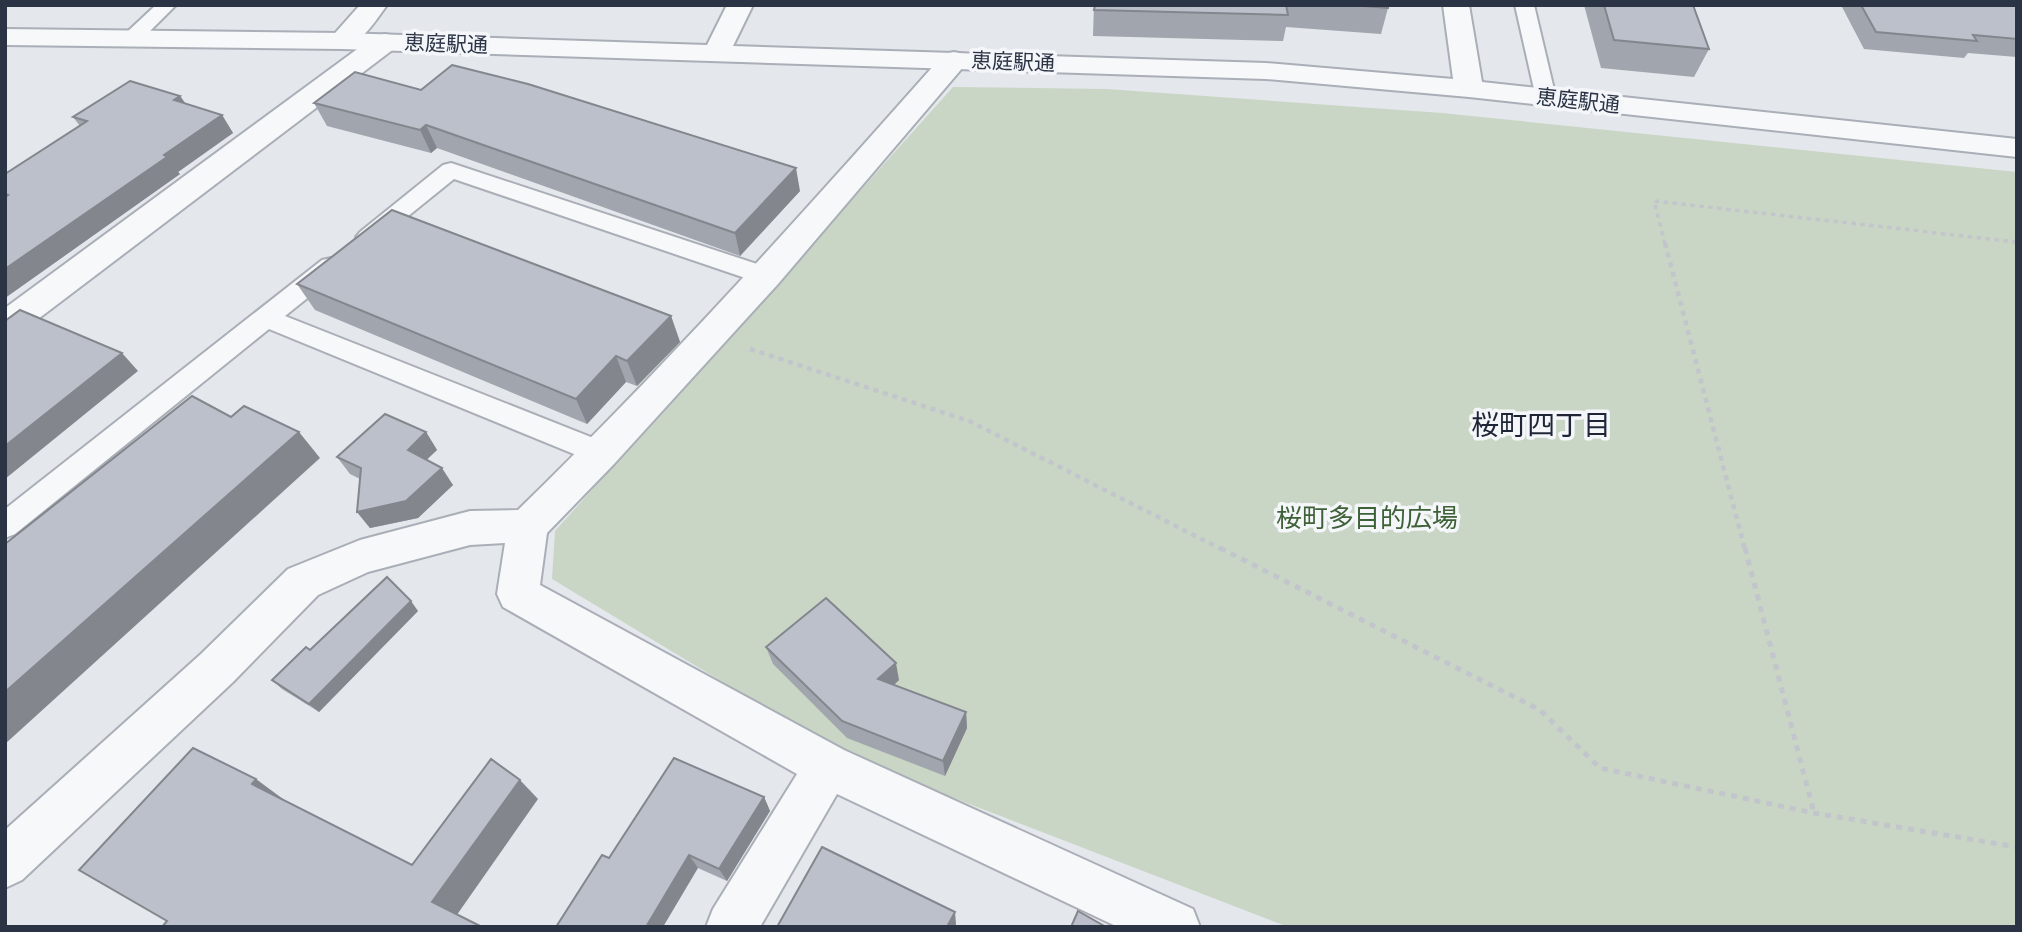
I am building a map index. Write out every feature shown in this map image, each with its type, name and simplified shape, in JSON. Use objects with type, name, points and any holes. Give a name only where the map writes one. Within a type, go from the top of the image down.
[{"type":"street","points":[[342,41],[374,5]]},
{"type":"street","points":[[716,52],[740,5]]},
{"type":"street","points":[[1456,5],[1469,89]]},
{"type":"street","name":"恵庭駅通","points":[[5,37],[385,42],[1266,71],[1469,89],[2017,148]]},
{"type":"street","points":[[5,326],[364,61],[385,42]]},
{"type":"street","points":[[954,60],[766,276],[601,453],[528,526],[518,594],[828,766],[1175,927]]},
{"type":"street","points":[[5,863],[217,668],[303,582],[360,557],[470,528],[528,526]]},
{"type":"street","points":[[731,927],[828,766]]},
{"type":"lane","points":[[133,37],[167,5]]},
{"type":"lane","points":[[1524,5],[1546,98]]},
{"type":"lane","points":[[5,526],[451,170],[766,276]]},
{"type":"lane","points":[[266,318],[601,453]]},
{"type":"path","points":[[1814,813],[1654,201],[2017,242]]},
{"type":"path","points":[[709,336],[970,421],[1540,710],[1600,768],[1814,813],[2017,847]]},
{"type":"green space","name":"桜町多目的広場","points":[[953,87],[1107,89],[1442,113],[2017,172],[2017,927],[1288,927],[845,756],[552,579],[555,531]]},
{"type":"building","points":[[1095,5],[1286,5],[1288,15],[1094,10]]},
{"type":"building","points":[[1351,5],[1388,5],[1388,8]]},
{"type":"building","points":[[1604,5],[1693,5],[1709,49],[1614,40]]},
{"type":"building","points":[[1861,5],[2017,5],[2017,39],[1973,35],[1977,41],[1876,32]]},
{"type":"building","points":[[452,65],[528,84],[796,168],[735,233],[426,125],[420,130],[314,103],[355,72],[421,90]]},
{"type":"building","points":[[130,81],[180,96],[174,100],[222,115],[164,155],[167,157],[5,269],[5,197],[8,195],[5,194],[5,174],[87,121],[73,117]]},
{"type":"building","points":[[392,210],[671,316],[627,361],[616,356],[576,399],[297,284]]},
{"type":"building","points":[[20,310],[122,353],[5,446],[5,321]]},
{"type":"building","points":[[192,396],[231,417],[244,406],[299,432],[5,692],[5,544]]},
{"type":"building","points":[[385,414],[426,432],[408,450],[442,468],[406,501],[357,512],[361,468],[337,457]]},
{"type":"building","points":[[387,577],[411,601],[309,704],[272,680],[306,647],[310,650]]},
{"type":"building","points":[[826,598],[896,663],[878,679],[966,712],[943,761],[842,721],[766,647]]},
{"type":"building","points":[[193,748],[256,779],[252,784],[412,865],[491,759],[520,780],[432,902],[482,927],[162,927],[167,921],[79,870]]},
{"type":"building","points":[[674,758],[764,797],[719,869],[689,855],[646,927],[556,927],[602,855],[609,858]]},
{"type":"building","points":[[822,847],[955,912],[948,925],[951,927],[777,927]]},
{"type":"building","points":[[1078,911],[1106,927],[1071,927]]},
{"type":"district","name":"桜町四丁目","points":[[1541,425]]}]
